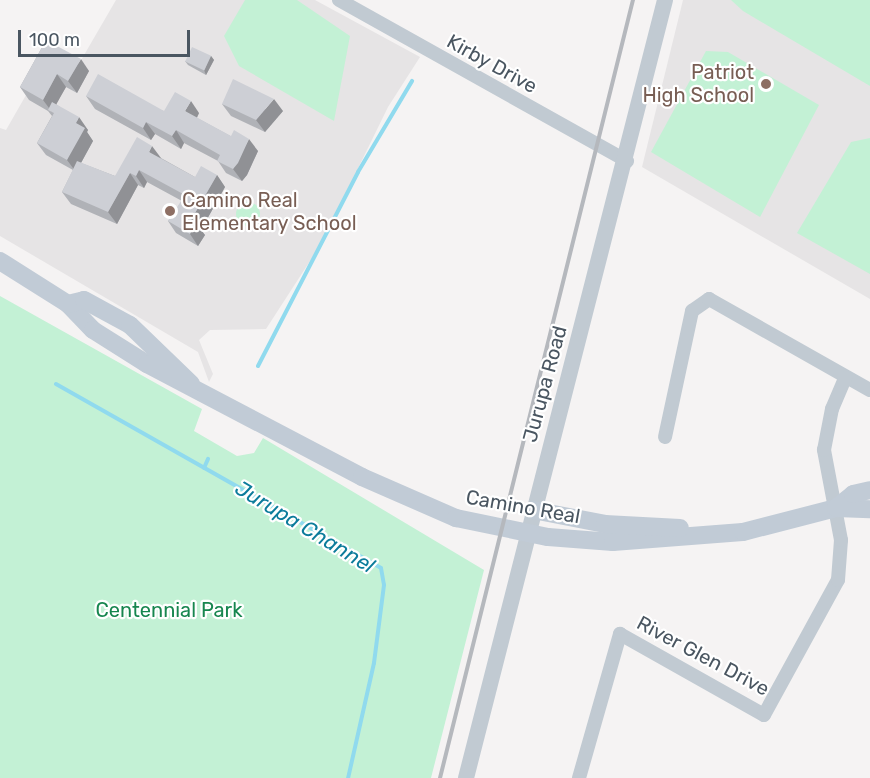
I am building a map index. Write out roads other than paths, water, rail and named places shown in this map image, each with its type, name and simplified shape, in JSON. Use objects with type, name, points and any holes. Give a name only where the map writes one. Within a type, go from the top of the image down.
[{"type":"main road","name":"Camino Real","points":[[0,261],[68,303],[84,300],[130,325],[194,388],[430,508],[527,533],[613,542],[702,537],[743,532],[836,508],[870,509]]},
{"type":"main road","name":"Camino Real","points":[[836,508],[853,494],[870,490]]},
{"type":"main road","points":[[533,510],[605,524],[678,528],[702,537]]},
{"type":"street","name":"Kirby Drive","points":[[339,0],[627,161]]},
{"type":"street","name":"Jurupa Road","points":[[466,778],[533,510],[627,161],[665,0]]},
{"type":"street","points":[[665,437],[692,311],[709,299],[845,378],[870,390]]},
{"type":"street","points":[[836,508],[824,450],[832,409],[845,378]]},
{"type":"street","name":"River Glen Drive","points":[[579,778],[620,634],[764,715],[838,580],[841,540],[836,508]]},
{"type":"waterway","name":"Jurupa Channel","points":[[258,366],[358,172],[412,81]]},
{"type":"waterway","name":"Jurupa Channel","points":[[56,384],[381,568],[384,585],[374,663],[348,778]]},
{"type":"waterway","name":"Jurupa Channel","points":[[204,468],[208,459]]},
{"type":"railway","points":[[440,778],[633,0]]},
{"type":"place","name":"Patriot High School","points":[[766,84]]},
{"type":"place","name":"Camino Real Elementary School","points":[[170,211]]},
{"type":"park label","name":"Centennial Park","points":[[169,610]]}]
